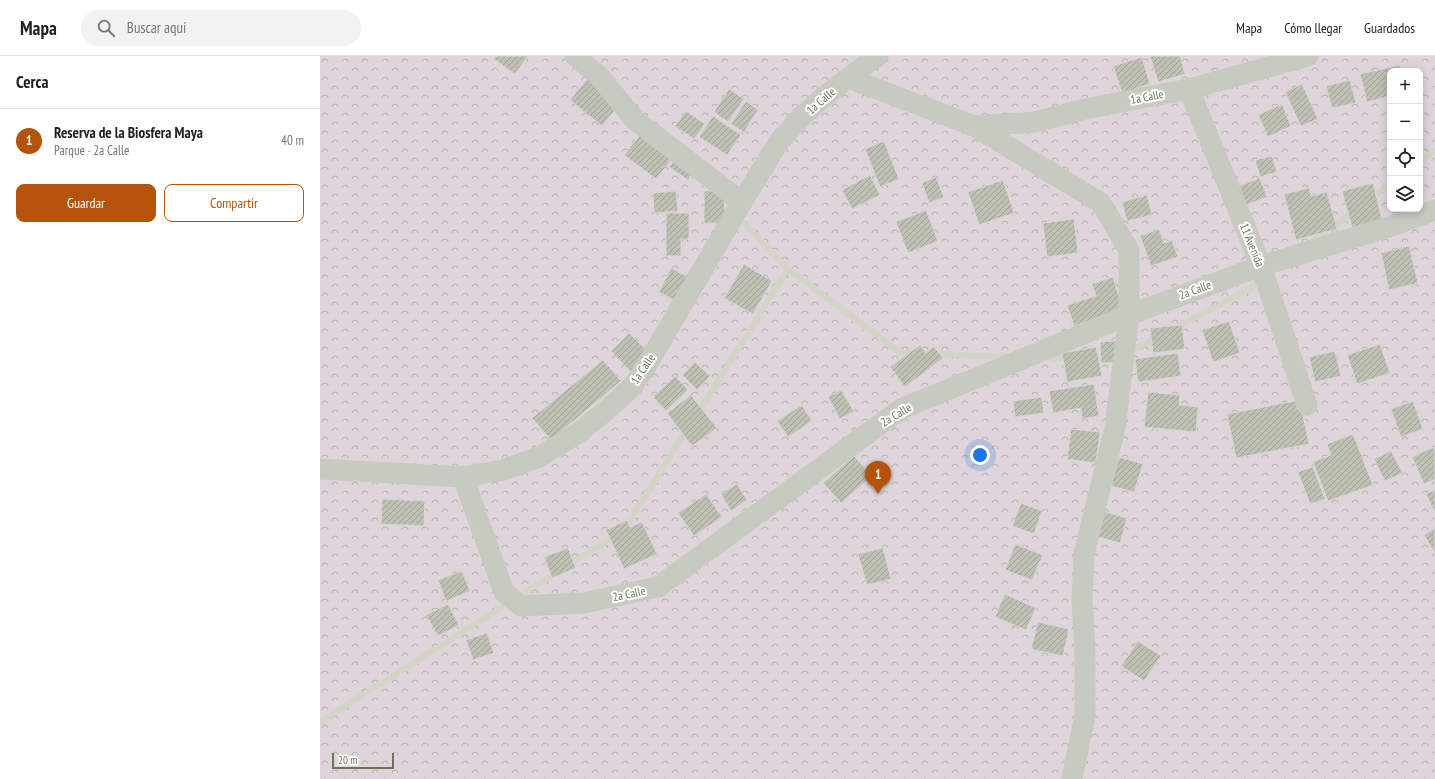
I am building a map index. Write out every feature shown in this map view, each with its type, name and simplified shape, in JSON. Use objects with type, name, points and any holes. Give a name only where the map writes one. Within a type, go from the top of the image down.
[{"type":"street","points":[[575,56],[599,76],[635,120],[742,202]]},
{"type":"street","name":"1a Calle","points":[[320,469],[463,477],[503,470],[537,458],[577,434],[607,410],[633,386],[778,143],[800,118],[848,78],[878,56]]},
{"type":"street","name":"1a Calle","points":[[848,78],[974,126],[1035,122],[1085,109],[1189,89],[1308,56]]},
{"type":"street","name":"11 Avenida","points":[[1189,89],[1261,266],[1307,405]]},
{"type":"street","points":[[974,126],[1101,203],[1129,250],[1129,315],[1115,428],[1084,554],[1082,600],[1085,654],[1085,716],[1072,779]]},
{"type":"street","name":"2a Calle","points":[[463,477],[504,592],[521,606],[584,603],[658,588],[901,409],[1129,315],[1261,266],[1388,227],[1435,210]]},
{"type":"green space","points":[[320,56],[1435,56],[1435,779],[320,779]]},
{"type":"building","points":[[496,56],[528,56],[515,74],[494,59]]},
{"type":"building","points":[[1150,56],[1180,56],[1185,74],[1158,82]]},
{"type":"building","points":[[1142,57],[1150,84],[1122,93],[1113,66]]},
{"type":"building","points":[[1400,65],[1400,68],[1387,68],[1387,97],[1367,102],[1360,74]]},
{"type":"building","points":[[588,78],[620,104],[602,126],[570,100]]},
{"type":"building","points":[[1350,80],[1356,103],[1332,108],[1326,86]]},
{"type":"building","points":[[1302,84],[1318,119],[1301,126],[1285,92]]},
{"type":"building","points":[[729,89],[744,99],[728,122],[714,112]]},
{"type":"building","points":[[746,101],[758,110],[744,132],[731,124]]},
{"type":"building","points":[[1282,104],[1291,126],[1268,137],[1258,115]]},
{"type":"building","points":[[686,111],[705,124],[694,139],[675,126]]},
{"type":"building","points":[[713,116],[741,135],[727,155],[699,137]]},
{"type":"building","points":[[640,135],[672,159],[656,179],[624,155]]},
{"type":"building","points":[[884,141],[899,179],[880,187],[865,149]]},
{"type":"building","points":[[677,156],[696,170],[688,180],[669,167]]},
{"type":"building","points":[[1272,156],[1277,172],[1260,177],[1255,160]]},
{"type":"building","points":[[870,175],[880,195],[852,209],[842,190]]},
{"type":"building","points":[[936,177],[944,197],[929,203],[922,183]]},
{"type":"building","points":[[1260,178],[1267,197],[1246,205],[1239,186]]},
{"type":"building","points":[[1003,180],[1014,213],[979,225],[968,192]]},
{"type":"building","points":[[1373,183],[1383,223],[1353,231],[1342,191]]},
{"type":"building","points":[[1309,188],[1311,196],[1327,192],[1337,229],[1296,240],[1284,194]]},
{"type":"building","points":[[724,190],[725,223],[704,223],[704,191]]},
{"type":"building","points":[[676,191],[678,211],[654,213],[653,193]]},
{"type":"building","points":[[1147,195],[1152,215],[1127,221],[1122,202]]},
{"type":"building","points":[[926,210],[938,241],[908,253],[896,222]]},
{"type":"building","points":[[666,213],[689,213],[689,239],[681,239],[681,256],[666,256]]},
{"type":"building","points":[[1074,219],[1078,253],[1047,257],[1043,223]]},
{"type":"building","points":[[1159,229],[1164,243],[1172,240],[1178,257],[1151,266],[1140,236]]},
{"type":"building","points":[[1409,246],[1418,283],[1389,290],[1381,253]]},
{"type":"building","points":[[744,264],[772,281],[753,314],[724,298]]},
{"type":"building","points":[[671,268],[696,281],[683,305],[659,292]]},
{"type":"building","points":[[1113,277],[1123,310],[1074,326],[1067,305],[1096,296],[1092,284]]},
{"type":"building","points":[[1229,321],[1240,353],[1213,362],[1202,330]]},
{"type":"building","points":[[1182,325],[1185,349],[1153,353],[1150,328]]},
{"type":"building","points":[[629,333],[650,353],[631,372],[611,351]]},
{"type":"building","points":[[1115,341],[1117,362],[1101,363],[1100,342]]},
{"type":"building","points":[[1380,344],[1390,373],[1357,384],[1347,355]]},
{"type":"building","points":[[920,345],[926,353],[934,347],[943,358],[905,387],[890,367]]},
{"type":"building","points":[[1096,347],[1102,376],[1067,382],[1062,353]]},
{"type":"building","points":[[1335,351],[1341,376],[1315,382],[1309,357]]},
{"type":"building","points":[[1178,353],[1181,376],[1138,382],[1135,359]]},
{"type":"building","points":[[603,360],[621,381],[551,440],[532,418]]},
{"type":"building","points":[[695,362],[710,376],[697,390],[682,375]]},
{"type":"building","points":[[675,376],[688,390],[666,411],[653,397]]},
{"type":"building","points":[[1094,384],[1099,416],[1082,419],[1081,408],[1053,413],[1049,391]]},
{"type":"building","points":[[841,390],[854,411],[840,419],[828,397]]},
{"type":"building","points":[[1148,392],[1180,395],[1179,405],[1198,407],[1196,432],[1144,427]]},
{"type":"building","points":[[691,395],[717,428],[692,446],[667,413]]},
{"type":"building","points":[[1042,397],[1044,413],[1015,417],[1013,401]]},
{"type":"building","points":[[1300,400],[1309,444],[1236,458],[1227,414]]},
{"type":"building","points":[[1413,401],[1423,429],[1401,437],[1391,409]]},
{"type":"building","points":[[802,405],[812,421],[788,437],[777,421]]},
{"type":"building","points":[[1071,429],[1100,432],[1096,463],[1067,459]]},
{"type":"building","points":[[1353,434],[1373,485],[1328,501],[1313,462],[1331,455],[1327,444]]},
{"type":"building","points":[[1433,447],[1435,451],[1435,479],[1424,484],[1412,457]]},
{"type":"building","points":[[1391,451],[1403,473],[1385,481],[1374,459]]},
{"type":"building","points":[[854,456],[872,476],[841,503],[823,483]]},
{"type":"building","points":[[1119,457],[1143,464],[1134,492],[1111,486]]},
{"type":"building","points":[[1313,467],[1325,499],[1310,504],[1298,472]]},
{"type":"building","points":[[737,484],[747,500],[731,511],[721,494]]},
{"type":"building","points":[[1435,490],[1435,513],[1426,494]]},
{"type":"building","points":[[706,494],[722,517],[694,536],[678,513]]},
{"type":"building","points":[[382,499],[425,501],[424,526],[381,524]]},
{"type":"building","points":[[1021,503],[1042,511],[1034,534],[1012,526]]},
{"type":"building","points":[[1102,511],[1127,518],[1120,543],[1095,536]]},
{"type":"building","points":[[627,520],[630,527],[642,522],[657,554],[624,569],[606,530]]},
{"type":"building","points":[[1435,528],[1435,553],[1424,535]]},
{"type":"building","points":[[1015,544],[1043,555],[1032,580],[1005,570]]},
{"type":"building","points":[[568,548],[576,568],[552,578],[544,557]]},
{"type":"building","points":[[883,548],[891,579],[867,585],[858,554]]},
{"type":"building","points":[[462,571],[470,591],[446,601],[438,580]]},
{"type":"building","points":[[1005,594],[1036,608],[1026,630],[995,617]]},
{"type":"building","points":[[448,604],[459,625],[438,636],[426,615]]},
{"type":"building","points":[[1038,622],[1069,629],[1063,656],[1031,649]]},
{"type":"building","points":[[487,633],[494,653],[473,660],[466,640]]},
{"type":"building","points":[[1138,641],[1161,656],[1144,681],[1121,666]]},
{"type":"waterway","points":[[1423,160],[1435,151]]},
{"type":"waterway","points":[[1370,200],[1387,186]]},
{"type":"waterway","points":[[719,197],[788,269],[901,353],[915,354]]},
{"type":"waterway","points":[[1313,241],[1354,211]]},
{"type":"waterway","points":[[698,413],[788,269]]},
{"type":"waterway","points":[[1173,329],[1248,290],[1263,279]]},
{"type":"waterway","points":[[1129,352],[1158,337]]},
{"type":"waterway","points":[[933,354],[1009,357]]},
{"type":"waterway","points":[[1045,358],[1069,359]]},
{"type":"waterway","points":[[624,530],[687,429]]},
{"type":"waterway","points":[[566,566],[616,535]]},
{"type":"waterway","points":[[320,722],[557,572]]},
{"type":"place","name":"Reserva de la Biosfera Maya","points":[[878,494]]}]
